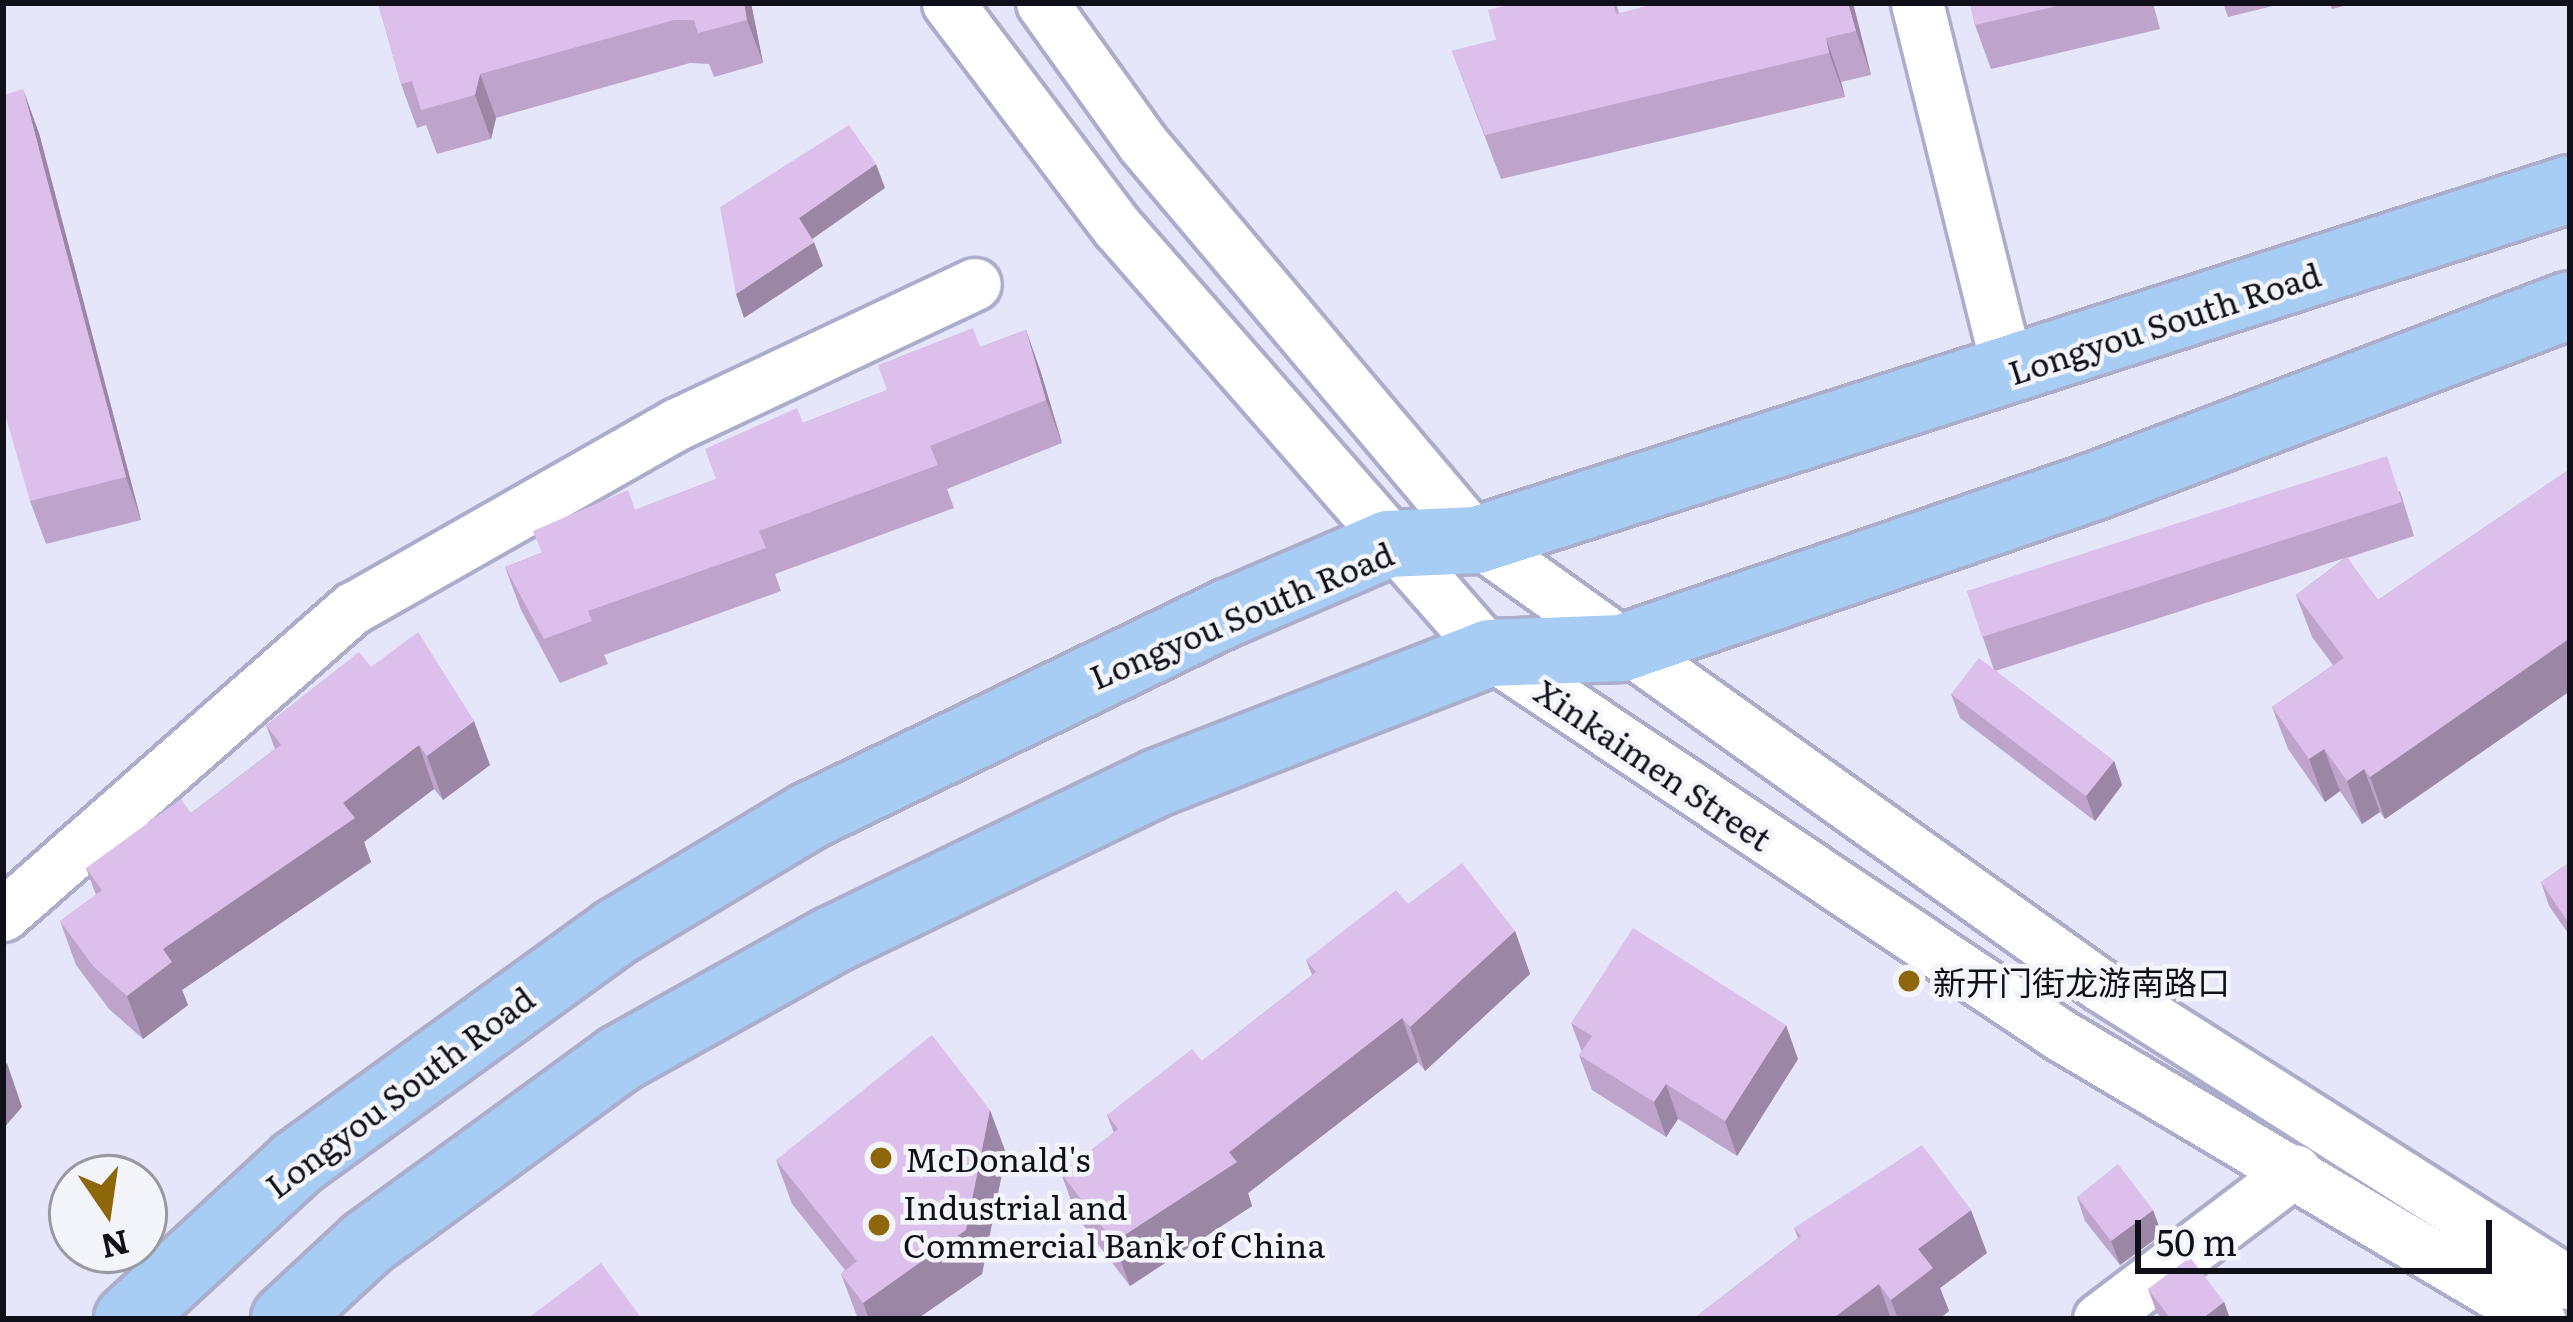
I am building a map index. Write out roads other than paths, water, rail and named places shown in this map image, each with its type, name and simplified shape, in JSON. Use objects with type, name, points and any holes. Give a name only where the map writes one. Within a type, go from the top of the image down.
[{"type":"main road","name":"Longyou South Road","points":[[128,1319],[297,1163],[446,1048],[726,863],[984,728],[1388,544],[1477,540],[2009,374],[2570,189]]},
{"type":"main road","points":[[285,1319],[509,1135],[832,940],[1160,782],[1490,653],[1622,648],[2095,486],[2570,305]]},
{"type":"street","name":"Xinkaimen Street","points":[[948,3],[1118,227],[1388,544],[1490,653],[1934,953],[2539,1319]]},
{"type":"street","points":[[1042,3],[1143,144],[1477,540],[1622,648],[2100,985],[2570,1283]]},
{"type":"street","points":[[1917,3],[2009,374]]},
{"type":"street","points":[[3,915],[353,608],[677,424],[975,284]]},
{"type":"street","points":[[2099,1319],[2295,1171]]},
{"type":"place","name":"新开门街龙游南路口","points":[[1909,981]]},
{"type":"place","name":"McDonald's","points":[[881,1158]]},
{"type":"place","name":"Industrial and Commercial Bank of China","points":[[879,1225]]}]
